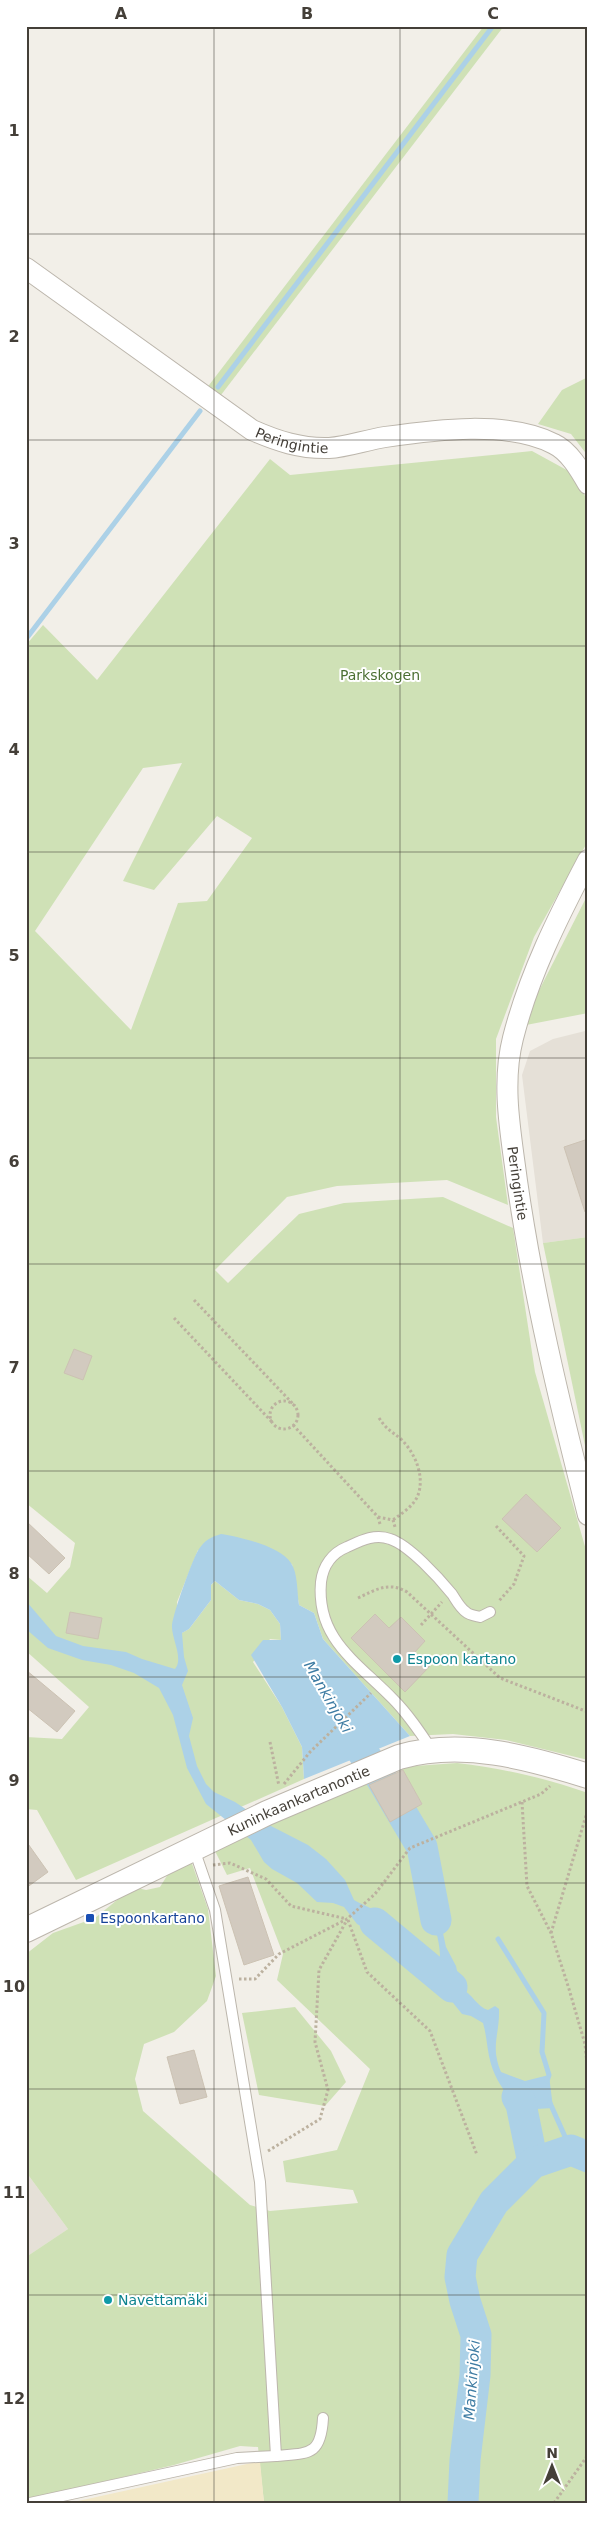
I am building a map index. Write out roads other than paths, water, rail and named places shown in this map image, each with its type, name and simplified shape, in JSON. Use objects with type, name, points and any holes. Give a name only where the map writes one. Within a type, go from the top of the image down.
[{"type":"street","name":"Peringintie","points":[[26,268],[252,430],[286,444],[329,448],[386,437],[460,429],[522,432],[555,444],[579,468],[588,484]]},
{"type":"street","name":"Peringintie","points":[[588,860],[547,939],[512,1038],[507,1111],[523,1220],[543,1321],[565,1426],[588,1514]]},
{"type":"street","name":"Kuninkaankartanontie","points":[[26,1930],[267,1813],[399,1757],[432,1750],[472,1749],[514,1756],[579,1773]]},
{"type":"lane","points":[[432,1750],[419,1729],[392,1698],[358,1666],[332,1637],[324,1620],[320,1598],[322,1574],[329,1559],[343,1548],[363,1540],[384,1537],[399,1542],[451,1593],[467,1613],[480,1617],[490,1612]]},
{"type":"lane","points":[[193,1848],[215,1910],[260,2182],[276,2456]]},
{"type":"lane","points":[[30,2503],[237,2458],[309,2453],[317,2447],[322,2434],[322,2418]]},
{"type":"water","points":[[221,1534],[259,1543],[286,1557],[295,1572],[299,1605],[314,1613],[323,1639],[410,1736],[304,1779],[302,1747],[282,1707],[251,1655],[263,1640],[281,1640],[280,1624],[270,1610],[258,1604],[239,1600],[215,1581],[211,1585],[211,1600],[189,1629],[182,1633],[184,1657],[188,1671],[182,1685],[193,1718],[189,1736],[197,1766],[206,1784],[214,1792],[235,1802],[271,1826],[308,1845],[326,1859],[345,1880],[354,1900],[383,1914],[398,1924],[404,1932],[409,1953],[416,1958],[438,1963],[440,1955],[439,1943],[413,1856],[417,1854],[419,1856],[434,1891],[446,1947],[456,1966],[461,1989],[484,2008],[488,2010],[495,2006],[499,2009],[496,2055],[501,2072],[525,2081],[549,2075],[553,2108],[536,2109],[529,2116],[530,2126],[535,2134],[524,2141],[519,2117],[495,2075],[491,2064],[483,2023],[471,2016],[462,2014],[438,1984],[406,1961],[397,1950],[381,1937],[357,1924],[344,1907],[333,1903],[317,1902],[297,1883],[272,1869],[264,1862],[251,1840],[206,1804],[187,1768],[173,1715],[159,1688],[134,1673],[111,1665],[82,1660],[48,1648],[26,1629],[26,1601],[56,1636],[83,1646],[126,1652],[175,1669],[178,1654],[172,1625],[179,1598],[199,1549],[208,1539]]},
{"type":"waterway","points":[[218,387],[493,26]]},
{"type":"waterway","points":[[26,639],[200,411]]},
{"type":"waterway","name":"Mankinjoki","points":[[339,1719],[381,1778],[422,1847],[436,1920]]},
{"type":"waterway","name":"Mankinjoki","points":[[375,1923],[452,1987]]},
{"type":"waterway","points":[[498,1939],[544,2013],[542,2052],[549,2075],[547,2081]]},
{"type":"waterway","name":"Mankinjoki","points":[[517,2097],[521,2104],[533,2163]]},
{"type":"waterway","points":[[550,2103],[571,2150]]},
{"type":"waterway","name":"Mankinjoki","points":[[463,2503],[465,2460],[475,2375],[476,2335],[465,2301],[460,2277],[462,2255],[494,2202],[533,2163],[571,2150],[588,2157]]},
{"type":"place","name":"Espoon kartano","points":[[397,1659]]},
{"type":"place","name":"Espoonkartano","points":[[90,1918]]},
{"type":"place","name":"Navettamäki","points":[[108,2300]]},
{"type":"park label","name":"Parkskogen","points":[[380,675]]}]
